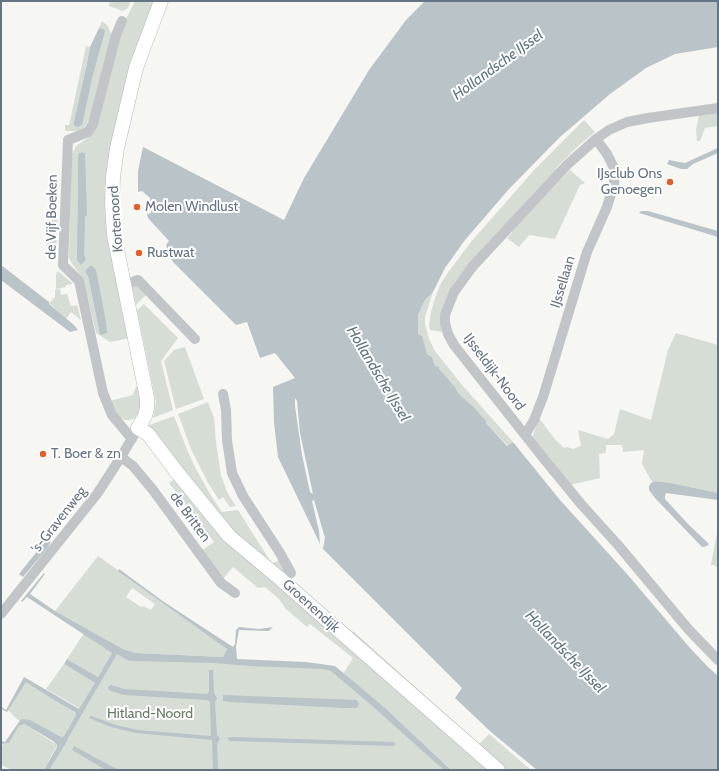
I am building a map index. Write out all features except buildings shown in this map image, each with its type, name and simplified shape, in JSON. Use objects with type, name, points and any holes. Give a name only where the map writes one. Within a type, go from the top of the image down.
[{"type":"street","name":"Kortenoord","points":[[135,433],[145,416],[147,398],[114,235],[112,204],[113,177],[117,148],[136,68],[161,1]]},
{"type":"street","name":"de Vijf Boeken","points":[[122,21],[116,35],[93,124],[88,132],[68,140],[63,265],[79,281],[103,393],[112,415],[135,433]]},
{"type":"street","name":"IJsseldijk-Noord","points":[[718,108],[627,122],[609,130],[568,164],[473,266],[454,292],[445,315],[445,323],[448,334],[454,345],[525,435],[581,504],[618,545],[689,630],[718,660]]},
{"type":"street","name":"IJssellaan","points":[[525,435],[534,420],[543,397],[587,252],[607,207],[613,189],[615,174],[614,168],[607,154],[596,140]]},
{"type":"street","points":[[124,285],[138,280],[196,339]]},
{"type":"street","points":[[223,394],[226,410],[227,440],[232,473],[243,496],[280,553],[290,573],[278,577]]},
{"type":"street","name":"'s-Gravenweg","points":[[1,614],[97,494],[135,433]]},
{"type":"street","name":"Groenendijk","points":[[135,433],[148,434],[229,536],[278,577],[498,770]]},
{"type":"street","name":"de Britten","points":[[121,457],[133,466],[153,490],[221,583],[235,594]]},
{"type":"green space","points":[[110,1],[131,1],[128,8],[123,11],[109,6]]},
{"type":"green space","points":[[135,1],[156,1],[112,151],[130,338],[110,342],[96,333],[83,279],[69,257],[71,157],[76,146],[92,135],[124,23]],"holes":[[[80,152],[84,152],[84,254],[86,259],[77,260],[78,157]],[[88,276],[107,332],[100,335]]]},
{"type":"green space","points":[[102,21],[108,26],[111,38],[89,120],[84,128],[78,131],[66,131],[65,125],[69,125],[86,46],[90,47],[74,125],[92,79],[105,32],[99,28]]},
{"type":"green space","points":[[718,112],[718,126],[705,128],[700,141],[697,141],[696,130],[699,115]]},
{"type":"green space","points":[[584,120],[595,132],[578,146],[556,168],[555,173],[467,267],[449,292],[443,332],[430,330],[429,325],[431,312],[435,298],[441,283],[449,271],[471,242],[535,169]]},
{"type":"green space","points":[[570,170],[585,183],[580,185],[555,239],[529,235],[519,247],[507,238],[512,233],[512,230]]},
{"type":"green space","points":[[51,211],[58,216],[56,252],[46,245],[48,243],[46,241],[50,234]]},
{"type":"green space","points":[[58,271],[72,284],[56,289],[56,274]]},
{"type":"green space","points":[[136,285],[146,295],[136,305],[132,286]]},
{"type":"green space","points":[[60,289],[61,295],[67,294],[71,306],[77,305],[81,320],[71,312],[66,319],[49,303],[55,297],[55,290]]},
{"type":"green space","points":[[433,292],[425,317],[425,324],[429,339],[435,351],[462,385],[513,442],[508,446],[486,423],[475,408],[455,390],[456,388],[435,366],[432,357],[427,354],[418,334],[418,315],[425,300]]},
{"type":"green space","points":[[144,304],[178,338],[161,361],[173,410],[153,418],[156,402],[137,310]]},
{"type":"green space","points":[[676,333],[718,345],[718,493],[671,483],[652,482],[642,464],[644,450],[623,452],[622,445],[606,445],[606,453],[599,454],[600,478],[570,485],[533,439],[539,418],[554,438],[564,448],[567,447],[573,449],[581,446],[578,430],[608,439],[614,434],[620,409],[651,420],[668,350]]},
{"type":"green space","points":[[185,347],[204,399],[176,409],[164,361],[174,350]]},
{"type":"green space","points":[[141,386],[140,408],[138,414],[135,418],[124,420],[118,416],[110,401],[133,395],[136,387]]},
{"type":"green space","points":[[208,402],[214,418],[221,476],[228,494],[236,506],[230,507],[223,497],[219,500],[208,483],[191,449],[178,414]]},
{"type":"green space","points":[[174,416],[196,469],[222,512],[238,510],[272,564],[279,560],[286,571],[280,573],[233,535],[150,428],[149,425]]},
{"type":"green space","points":[[177,477],[203,511],[493,770],[451,770],[384,707],[343,674],[353,658],[310,624],[307,627],[286,609],[279,599],[265,587],[258,588],[233,567],[222,580],[201,551],[214,542],[169,483]]},
{"type":"green space","points":[[718,527],[718,568],[711,565]]},
{"type":"green space","points":[[98,556],[227,648],[223,657],[135,653],[123,649],[55,611]],"holes":[[[132,588],[155,604],[151,610],[143,606],[141,607],[126,597]]]},
{"type":"green space","points":[[344,629],[354,632],[479,744],[489,734],[531,770],[505,770]]},
{"type":"green space","points":[[84,633],[112,653],[98,677],[67,659]]},
{"type":"green space","name":"Hitland-Noord","points":[[116,651],[130,656],[333,668],[447,770],[47,770]]},
{"type":"green space","points":[[64,664],[95,683],[64,736],[61,737],[21,719],[19,721],[8,710],[26,681],[76,714],[79,708],[46,689]]},
{"type":"green space","points":[[24,724],[57,745],[44,770],[12,770],[1,765],[1,748],[3,744],[9,743],[19,726]]},
{"type":"water","name":"Hollandsche IJssel","points":[[425,1],[718,1],[718,47],[675,54],[646,68],[610,94],[560,137],[509,189],[465,240],[445,268],[433,292],[425,300],[418,315],[418,334],[422,336],[427,354],[432,357],[435,366],[439,367],[439,369],[461,396],[475,408],[485,419],[486,423],[507,446],[513,442],[560,500],[627,574],[690,648],[718,676],[718,770],[537,770],[491,732],[455,698],[462,688],[323,549],[320,544],[278,457],[274,422],[273,387],[295,378],[275,353],[260,358],[247,322],[236,325],[173,262],[166,245],[169,241],[148,218],[147,214],[151,213],[150,198],[142,191],[138,192],[138,171],[143,147],[284,220],[304,178],[369,70],[406,20]]},
{"type":"water","points":[[99,28],[104,29],[105,32],[92,79],[82,125],[77,127],[74,125],[74,122],[90,47]]},
{"type":"water","points":[[718,148],[718,153],[693,164],[687,169],[681,169],[667,164],[669,160],[685,163]]},
{"type":"water","points":[[79,153],[85,153],[87,215],[85,217],[84,254],[86,259],[81,265],[77,260],[77,255],[78,157]]},
{"type":"water","points":[[641,211],[648,211],[718,231],[718,237],[639,213]]},
{"type":"water","points":[[1,265],[49,302],[49,304],[78,330],[70,332],[1,280]]},
{"type":"water","points":[[90,266],[96,270],[106,322],[107,333],[100,335],[88,276],[85,271]]},
{"type":"water","points":[[655,481],[718,493],[718,500],[666,493],[665,496],[665,499],[709,544],[707,546],[702,547],[655,498],[649,490],[649,486]]},
{"type":"water","points":[[46,540],[51,540],[49,546],[23,577],[19,574]]},
{"type":"water","points":[[119,569],[164,602],[233,647],[235,644],[236,630],[239,627],[259,629],[273,627],[269,631],[239,630],[236,647],[237,659],[306,662],[335,666],[384,707],[451,770],[444,770],[331,671],[323,669],[214,663],[133,661],[127,660],[117,654],[66,743],[49,770],[44,770],[57,747],[53,741],[24,724],[19,726],[9,743],[2,744],[1,741],[5,742],[21,719],[30,720],[61,737],[64,736],[76,715],[75,712],[26,682],[7,712],[1,709],[1,707],[6,710],[24,677],[79,709],[95,683],[64,664],[67,659],[98,677],[112,653],[27,597],[22,602],[21,601],[44,573],[45,574],[30,594],[55,611],[123,649],[135,653],[223,657],[227,649],[118,571]]},
{"type":"water","points":[[209,670],[213,670],[214,693],[217,698],[215,703],[217,735],[220,739],[217,744],[218,770],[213,770],[212,740],[136,733],[111,727],[89,718],[91,716],[116,725],[138,730],[211,736],[210,702],[207,700],[124,695],[109,690],[108,687],[111,685],[124,689],[207,694],[209,692]]},
{"type":"water","points":[[223,695],[357,700],[359,704],[357,708],[343,708],[229,702],[223,701]]},
{"type":"water","points":[[227,738],[394,742],[395,744],[394,746],[230,741]]},
{"type":"water","points":[[74,746],[119,770],[106,770],[72,750]]},
{"type":"pier","points":[[295,398],[297,401],[300,433],[313,494],[310,492],[302,455]]},
{"type":"pier","points":[[314,500],[325,538],[323,549],[320,544],[319,531],[312,501]]},
{"type":"place","name":"IJsclub Ons Genoegen","points":[[670,182]]},
{"type":"place","name":"Molen Windlust","points":[[137,207]]},
{"type":"place","name":"Rustwat","points":[[139,253]]},
{"type":"place","name":"T. Boer & zn","points":[[43,454]]}]
